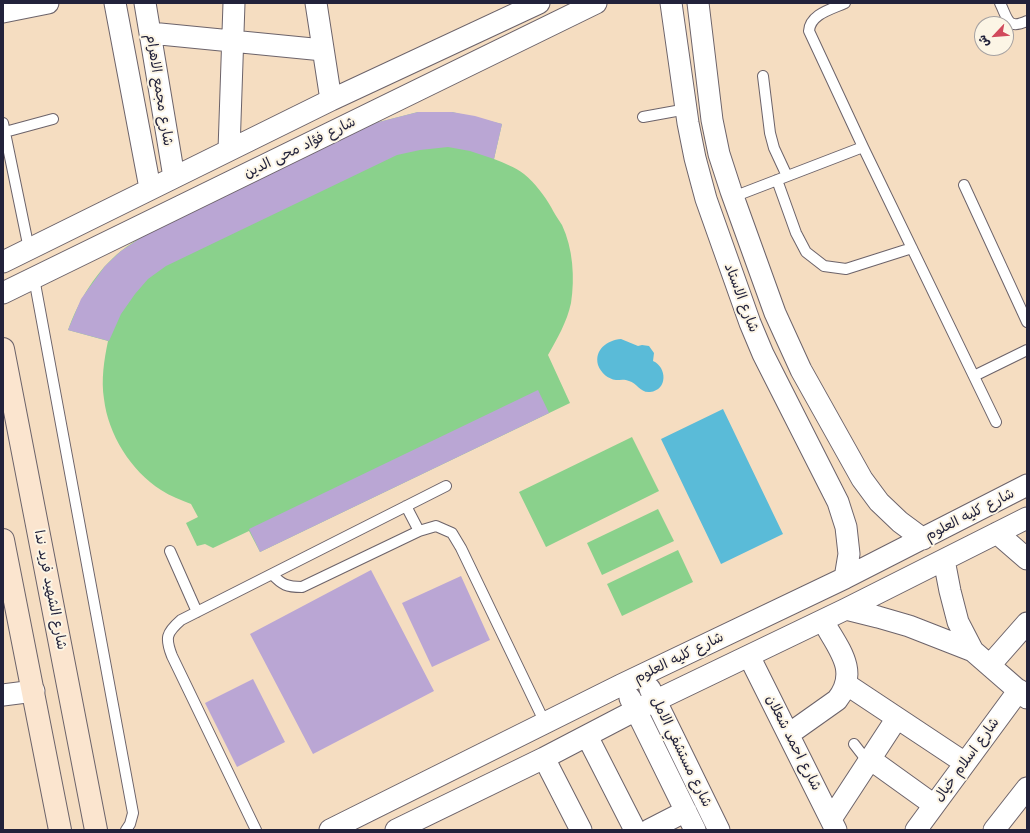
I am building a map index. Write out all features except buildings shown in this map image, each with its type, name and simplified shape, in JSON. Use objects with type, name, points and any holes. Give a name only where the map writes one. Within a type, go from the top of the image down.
[{"type":"main road","name":"شارع الشهيد فريد ندا","points":[[3,349],[96,830]]},
{"type":"main road","points":[[3,540],[34,691],[60,830]]},
{"type":"street","points":[[3,12],[48,3]]},
{"type":"street","points":[[115,3],[150,188]]},
{"type":"street","name":"شارع مجمع الاهرام","points":[[145,3],[174,177]]},
{"type":"street","points":[[229,150],[234,3]]},
{"type":"street","name":"شارع فؤاد محى الدين","points":[[3,293],[596,3]]},
{"type":"street","name":"شارع الاستاد","points":[[671,3],[695,158],[706,199],[750,323],[838,502],[846,527],[849,554],[845,578]]},
{"type":"street","name":"شارع الاستاد","points":[[698,3],[712,120],[719,154],[763,284],[787,342],[858,472],[879,502],[900,522],[923,539]]},
{"type":"street","points":[[320,5],[323,50],[331,100]]},
{"type":"street","name":"شارع فؤاد محى الدين","points":[[3,262],[150,188],[528,5]]},
{"type":"street","points":[[150,33],[323,50]]},
{"type":"street","points":[[688,116],[712,120]]},
{"type":"street","points":[[706,199],[732,194]]},
{"type":"street","points":[[29,249],[34,278]]},
{"type":"street","name":"شارع كليه العلوم","points":[[330,830],[623,684],[845,578],[1027,485]]},
{"type":"street","name":"شارع كليه العلوم","points":[[396,830],[544,758],[636,710],[846,609],[1027,518]]},
{"type":"street","points":[[997,533],[1027,559]]},
{"type":"street","points":[[944,560],[958,622],[973,651]]},
{"type":"street","points":[[846,609],[909,626],[973,651],[1023,694]]},
{"type":"street","points":[[789,734],[837,700],[843,693],[846,684],[848,673],[846,662],[823,620]]},
{"type":"street","points":[[990,665],[1027,623]]},
{"type":"street","name":"شارع احمد شعلان","points":[[749,656],[833,825]]},
{"type":"street","name":"شارع مستشفي الامل","points":[[643,675],[719,830]]},
{"type":"street","name":"شارع مستشفي الامل","points":[[623,684],[695,830]]},
{"type":"street","points":[[846,684],[965,763]]},
{"type":"street","points":[[3,695],[34,691]]},
{"type":"street","name":"شارع اسلام خيال","points":[[916,830],[965,763],[1023,694]]},
{"type":"street","points":[[833,825],[869,761],[897,718]]},
{"type":"street","points":[[587,736],[635,830]]},
{"type":"street","points":[[544,758],[581,830]]},
{"type":"street","points":[[869,761],[934,805]]},
{"type":"street","points":[[994,830],[1027,788]]},
{"type":"street","points":[[649,830],[686,811]]},
{"type":"lane","points":[[845,3],[816,17],[809,25],[809,31],[863,147],[996,422]]},
{"type":"lane","points":[[1000,3],[1009,22],[1012,24],[1016,26],[1027,21]]},
{"type":"lane","points":[[763,76],[770,133],[774,148],[787,176]]},
{"type":"lane","points":[[643,118],[688,116]]},
{"type":"lane","points":[[29,249],[4,127],[53,119]]},
{"type":"lane","points":[[732,194],[777,180],[863,147]]},
{"type":"lane","points":[[777,180],[796,232],[806,252],[824,266],[846,270],[912,248]]},
{"type":"lane","points":[[964,185],[1027,322]]},
{"type":"lane","points":[[34,278],[133,813],[130,824],[126,830]]},
{"type":"lane","points":[[974,376],[1027,350]]},
{"type":"lane","points":[[256,830],[172,656],[167,643],[170,629],[181,620],[446,486]]},
{"type":"lane","points":[[406,506],[419,531]]},
{"type":"lane","points":[[272,574],[279,582],[290,587],[302,587],[419,531],[436,526],[452,533],[468,562],[545,723]]},
{"type":"lane","points":[[170,551],[197,612]]},
{"type":"lane","points":[[854,744],[869,761]]},
{"type":"green space","points":[[418,112],[452,112],[502,124],[494,159],[513,167],[536,185],[562,225],[571,253],[573,284],[571,303],[567,317],[548,355],[570,403],[260,552],[249,531],[213,548],[205,544],[197,546],[186,523],[198,517],[191,504],[168,494],[150,482],[131,462],[116,438],[106,412],[103,392],[103,370],[108,341],[68,330],[77,308],[96,277],[112,259],[145,235],[375,123]]},
{"type":"green space","points":[[632,437],[659,491],[546,547],[519,492]]},
{"type":"green space","points":[[658,509],[674,541],[602,575],[587,543]]},
{"type":"green space","points":[[678,550],[693,582],[622,616],[607,584]]},
{"type":"water","points":[[621,339],[638,346],[649,346],[654,353],[653,361],[661,368],[664,378],[663,383],[656,390],[650,392],[644,391],[632,382],[610,378],[601,371],[597,360],[600,350],[611,341]]},
{"type":"water","points":[[723,409],[783,534],[721,564],[661,439]]}]
